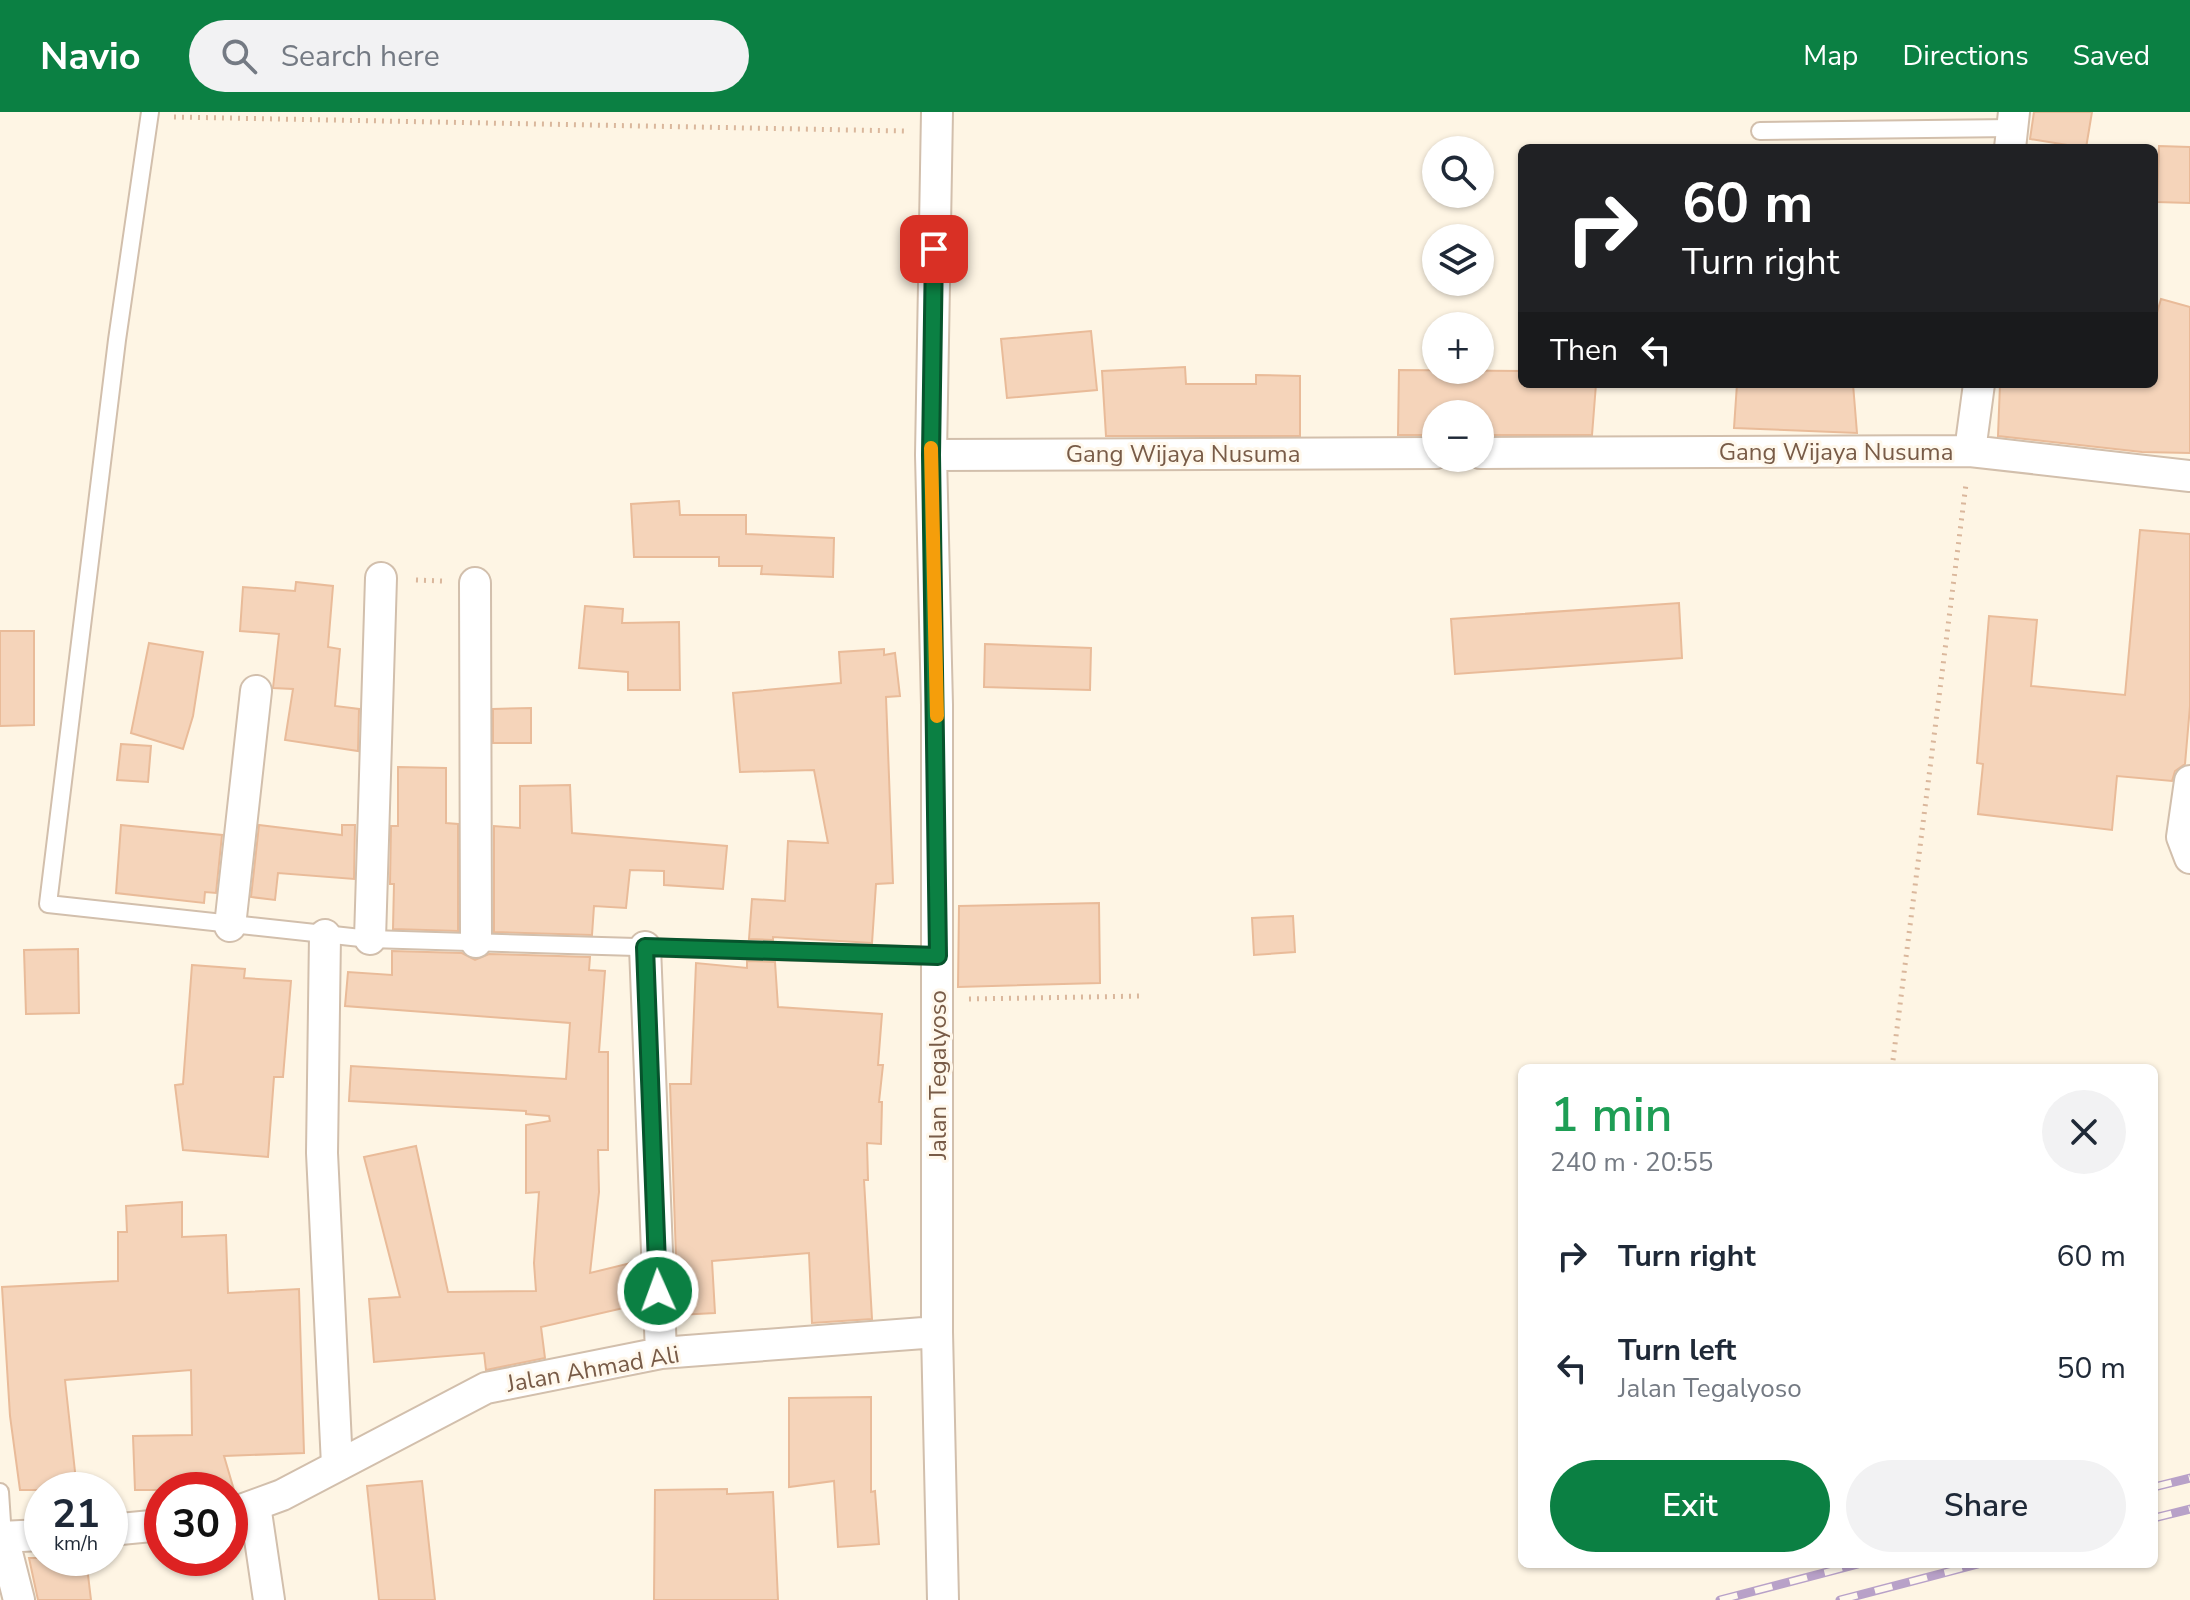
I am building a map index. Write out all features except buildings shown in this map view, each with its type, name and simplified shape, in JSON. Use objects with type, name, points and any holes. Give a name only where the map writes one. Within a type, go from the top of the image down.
[{"type":"street","name":"Jalan Tegalyoso","points":[[937,122],[931,455],[938,956],[937,1332],[943,1600]]},
{"type":"street","points":[[1970,451],[1978,388]]},
{"type":"street","name":"Gang Wijaya Nusuma","points":[[1494,453],[1970,451],[2190,476]]},
{"type":"street","name":"Gang Wijaya Nusuma","points":[[931,455],[1422,453]]},
{"type":"street","points":[[370,939],[381,578]]},
{"type":"street","points":[[475,583],[476,942]]},
{"type":"street","points":[[230,926],[256,691]]},
{"type":"street","points":[[2190,781],[2182,837],[2190,858]]},
{"type":"street","points":[[325,935],[322,1153],[337,1465]]},
{"type":"street","points":[[645,947],[661,1353]]},
{"type":"street","name":"Jalan Ahmad Ali","points":[[248,1506],[337,1465],[486,1388],[661,1353],[937,1332]]},
{"type":"street","points":[[248,1529],[269,1600]]},
{"type":"street","points":[[19,1600],[2,1537],[24,1536]]},
{"type":"lane","points":[[150,114],[117,340],[48,904],[370,939],[938,956]]},
{"type":"lane","points":[[1760,131],[2009,129]]},
{"type":"lane","points":[[0,1492],[2,1537]]},
{"type":"path","points":[[150,114],[937,122]]},
{"type":"path","points":[[1893,1064],[1970,451]]},
{"type":"path","points":[[381,578],[475,583]]},
{"type":"path","points":[[938,999],[1144,996]]},
{"type":"railway","points":[[2158,1486],[2190,1478]]},
{"type":"railway","points":[[2158,1517],[2190,1509]]},
{"type":"railway","points":[[1720,1600],[1843,1568]]},
{"type":"railway","points":[[1840,1600],[1963,1568]]},
{"type":"slow traffic","points":[[931,448],[937,716]]},
{"type":"route","points":[[658,1291],[645,947],[938,956],[937,705],[931,455],[934,249]]}]
